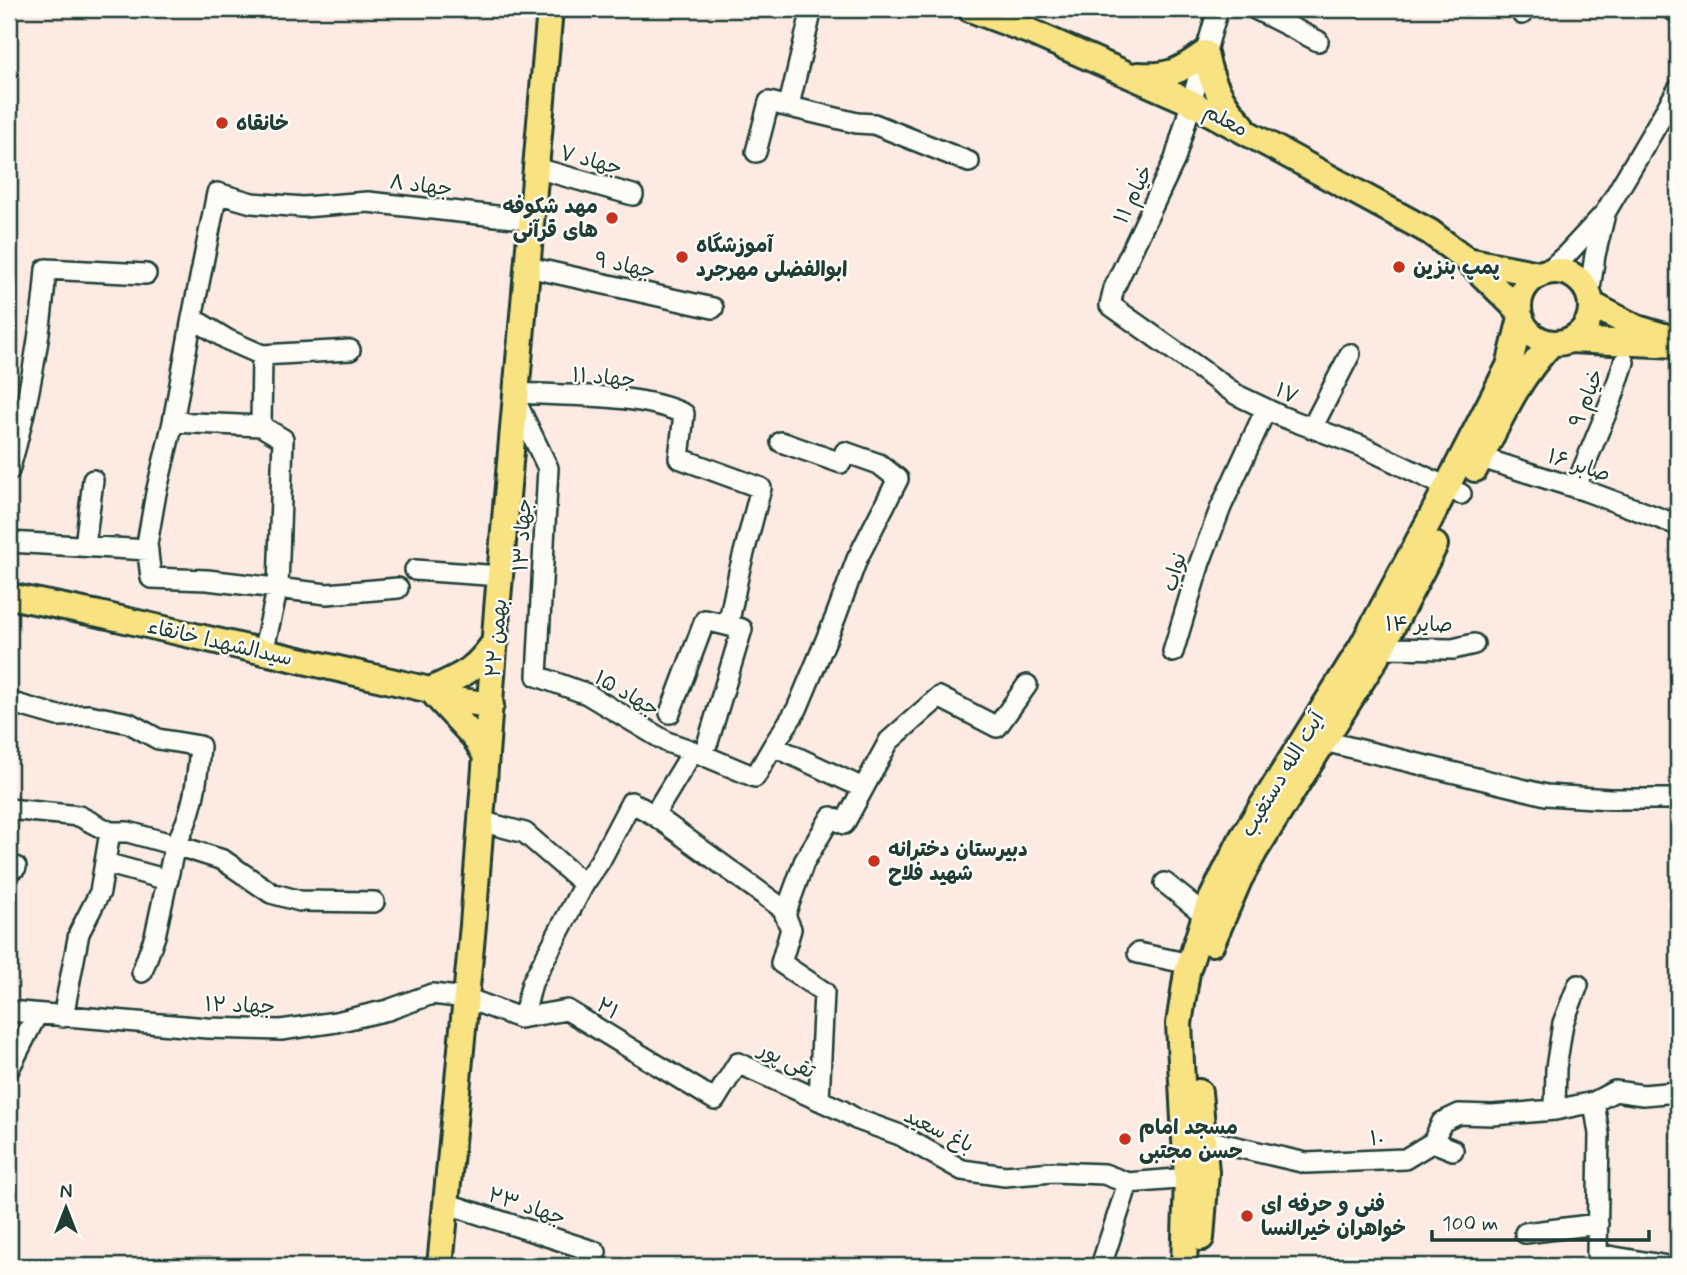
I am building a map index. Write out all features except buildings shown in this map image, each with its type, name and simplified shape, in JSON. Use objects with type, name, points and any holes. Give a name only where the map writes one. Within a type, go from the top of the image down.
[{"type":"main road","name":"۲۲ بهمن","points":[[440,1266],[466,998],[550,9]]},
{"type":"main road","name":"معلم","points":[[970,9],[1031,32],[1190,102],[1430,232],[1467,260],[1520,315]]},
{"type":"main road","points":[[1127,75],[1165,76],[1178,72],[1205,53],[1207,67],[1223,102],[1249,132]]},
{"type":"main road","points":[[1467,260],[1543,273],[1558,271],[1577,279],[1590,300],[1637,328],[1678,342]]},
{"type":"main road","points":[[1543,273],[1532,279],[1521,293],[1520,315],[1532,335],[1560,341],[1678,342]]},
{"type":"main road","points":[[1560,341],[1581,331],[1589,318],[1590,300]]},
{"type":"main road","name":"آیت الله دستغیب","points":[[1193,1137],[1197,1004],[1204,965],[1218,927],[1239,880],[1315,737],[1372,645],[1472,456],[1509,366],[1520,315]]},
{"type":"main road","name":"آیت الله دستغیب","points":[[1472,456],[1531,365],[1560,341]]},
{"type":"main road","name":"سیدالشهدا خانقاء","points":[[9,596],[430,690],[443,687],[491,699]]},
{"type":"main road","points":[[486,756],[457,717],[430,690],[468,672],[481,662],[496,640]]},
{"type":"main road","name":"آیت الله دستغیب","points":[[1200,1266],[1193,1137],[1179,1024],[1190,964],[1205,915],[1242,838],[1315,737]]},
{"type":"main road","name":"آیت الله دستغیب","points":[[1184,1266],[1196,1178]]},
{"type":"street","points":[[789,105],[812,9]]},
{"type":"street","name":"خیام ۱۱","points":[[1110,305],[1114,288],[1175,159],[1218,9]]},
{"type":"street","points":[[1255,9],[1318,41]]},
{"type":"street","points":[[1671,9],[1678,13]]},
{"type":"street","points":[[1543,273],[1567,254],[1605,213],[1677,93]]},
{"type":"street","points":[[756,152],[768,102],[857,123],[874,124],[969,162]]},
{"type":"street","name":"جهاد ۷","points":[[536,168],[633,195]]},
{"type":"street","name":"جهاد ۸","points":[[192,318],[217,193],[252,203],[303,207],[368,202],[533,220]]},
{"type":"street","points":[[1590,300],[1595,255],[1605,213]]},
{"type":"street","name":"جهاد ۹","points":[[528,267],[713,308]]},
{"type":"street","points":[[9,471],[21,430],[41,330],[46,269],[146,274]]},
{"type":"street","name":"۱۷","points":[[1110,305],[1237,395],[1361,446],[1454,491]]},
{"type":"street","points":[[350,350],[262,355],[228,340],[192,318],[173,422],[156,493],[148,550],[151,578],[206,580],[327,594],[398,588]]},
{"type":"street","points":[[1312,428],[1350,354]]},
{"type":"street","points":[[261,426],[262,355]]},
{"type":"street","name":"خیام ۹","points":[[1575,488],[1612,399],[1624,362]]},
{"type":"street","name":"جهاد ۱۱","points":[[517,399],[624,400],[668,406],[684,414],[680,458],[761,488],[730,617],[722,624]]},
{"type":"street","name":"جهاد ۱۳","points":[[517,399],[548,468],[537,676]]},
{"type":"street","name":"نواب","points":[[1173,652],[1220,507],[1266,409]]},
{"type":"street","points":[[173,422],[261,426],[282,439],[278,587],[263,652]]},
{"type":"street","points":[[781,442],[841,463],[845,452],[879,464],[898,479],[857,559],[797,709],[773,746],[863,788]]},
{"type":"street","name":"صابر ۱۶","points":[[1472,456],[1575,488],[1678,525]]},
{"type":"street","points":[[85,546],[93,480]]},
{"type":"street","points":[[9,542],[148,550]]},
{"type":"street","points":[[415,570],[501,576]]},
{"type":"street","points":[[654,815],[700,746],[742,629],[705,620],[670,713]]},
{"type":"street","name":"صایر ۱۴","points":[[1372,645],[1453,649],[1474,644]]},
{"type":"street","name":"جهاد ۱۵","points":[[537,676],[587,694],[667,742],[700,746],[755,777],[773,746]]},
{"type":"street","points":[[819,1100],[824,992],[781,962],[791,929],[785,915],[804,862],[831,817],[844,824],[889,741],[939,697],[997,727],[1027,685]]},
{"type":"street","points":[[9,702],[58,716],[89,715],[129,723],[158,739],[200,746],[197,781],[187,824],[175,845],[155,936],[142,972]]},
{"type":"street","points":[[1315,737],[1546,795],[1678,799]]},
{"type":"street","points":[[520,1018],[525,1012],[532,983],[631,802],[654,815],[786,911]]},
{"type":"street","points":[[9,809],[79,816],[110,832],[128,832],[223,860],[271,893],[300,901],[374,902]]},
{"type":"street","points":[[480,821],[525,834],[584,884]]},
{"type":"street","points":[[63,1017],[79,933],[100,891],[110,832]]},
{"type":"street","points":[[105,863],[168,880]]},
{"type":"street","points":[[1165,883],[1205,915]]},
{"type":"street","points":[[1138,953],[1190,964]]},
{"type":"street","points":[[1555,1110],[1556,1068],[1563,1023],[1578,985]]},
{"type":"street","name":"جهاد ۱۲","points":[[9,1011],[207,1028],[281,1030],[336,1022],[387,1010],[432,994],[466,998]]},
{"type":"street","name":"۲۱","points":[[466,998],[520,1018],[568,1010],[715,1100]]},
{"type":"street","points":[[9,1069],[37,1014]]},
{"type":"street","name":"تقی پور","points":[[715,1100],[738,1063],[819,1100]]},
{"type":"street","name":"۱۰","points":[[1193,1137],[1306,1163],[1405,1159],[1433,1143],[1442,1122],[1460,1114],[1492,1115],[1555,1110],[1594,1102],[1615,1091],[1643,1095],[1678,1092]]},
{"type":"street","name":"باغ سعید","points":[[819,1100],[856,1119],[900,1135],[962,1170],[1004,1176],[1053,1172],[1104,1174],[1128,1183]]},
{"type":"street","points":[[1594,1102],[1599,1134],[1597,1254],[1668,1266]]},
{"type":"street","points":[[1433,1143],[1453,1150]]},
{"type":"street","points":[[1101,1266],[1128,1183],[1196,1178]]},
{"type":"street","name":"جهاد ۲۳","points":[[445,1203],[596,1252]]},
{"type":"street","points":[[1525,1233],[1598,1224]]},
{"type":"place","name":"خانقاه","points":[[222,123]]},
{"type":"place","name":"مهد شکوفه های قرآنی","points":[[612,218]]},
{"type":"place","name":"آموزشگاه ابوالفضلی مهرجرد","points":[[682,257]]},
{"type":"place","name":"پمپ بنزین","points":[[1399,267]]},
{"type":"place","name":"دبیرستان دخترانه شهید فلاح","points":[[874,861]]},
{"type":"place","name":"مسجد امام حسن مجتبی","points":[[1125,1139]]},
{"type":"place","name":"فنی و حرفه ای خواهران خیرالنسا","points":[[1247,1216]]}]
